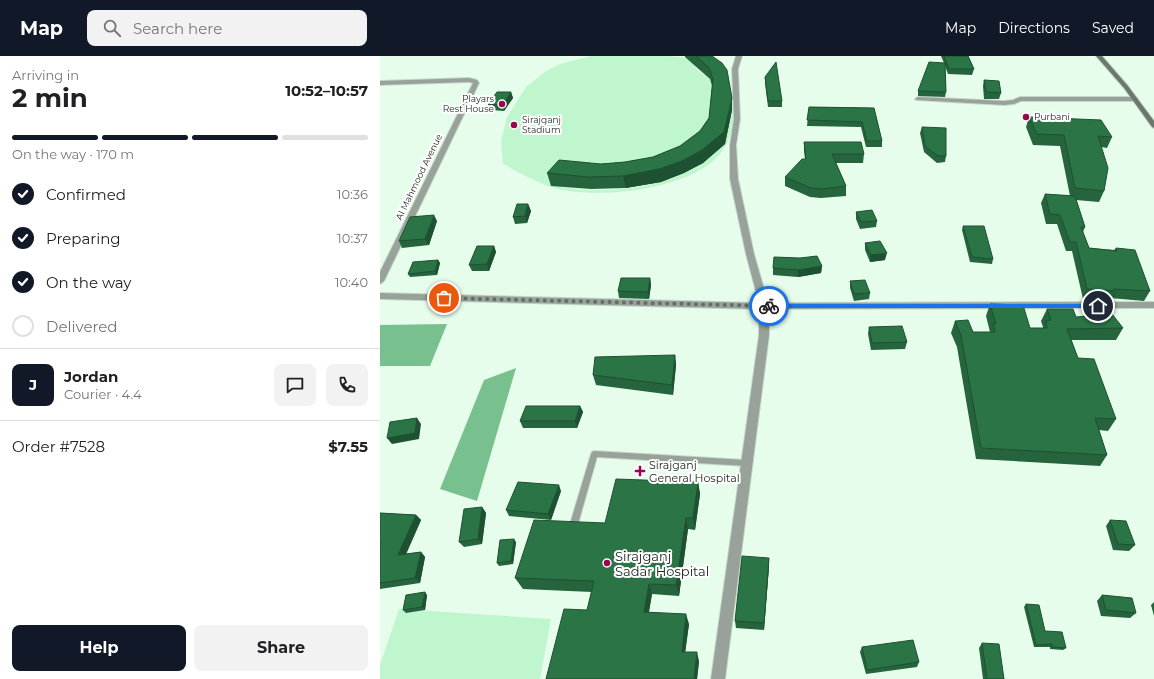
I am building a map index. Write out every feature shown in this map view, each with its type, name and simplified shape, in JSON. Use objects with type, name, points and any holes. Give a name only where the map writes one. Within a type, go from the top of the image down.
[{"type":"main road","points":[[1099,56],[1135,99],[1154,126]]},
{"type":"street","points":[[718,679],[764,335],[764,306],[750,254],[734,179],[733,144],[737,119],[735,70],[738,56]]},
{"type":"street","name":"Al Mahmood Avenue","points":[[380,83],[469,80],[475,81],[476,83],[380,281]]},
{"type":"street","points":[[918,99],[1014,102],[1020,100],[1135,99]]},
{"type":"street","points":[[380,296],[764,306],[1154,305]]},
{"type":"lane","points":[[574,524],[594,454],[746,463]]},
{"type":"shaded area","points":[[591,56],[671,56],[694,59],[708,63],[723,73],[729,81],[732,92],[734,121],[728,142],[719,155],[705,167],[687,177],[642,189],[595,193],[555,188],[535,181],[503,164],[501,141],[507,117],[526,87],[546,71],[560,64]],"holes":[[[705,63],[724,75],[731,90],[732,99],[731,117],[724,145],[720,144],[717,147],[720,148],[708,159],[688,171],[670,179],[630,188],[589,190],[552,185],[562,173],[579,175],[621,174],[642,172],[663,167],[681,159],[697,149],[708,134],[712,121],[713,90],[711,81],[694,67]]]},
{"type":"shaded area","points":[[447,324],[430,366],[380,366],[380,325]]},
{"type":"shaded area","points":[[516,368],[477,501],[440,489],[484,380]]},
{"type":"shaded area","points":[[399,609],[551,619],[540,679],[380,679],[380,665]]},
{"type":"building","points":[[696,56],[712,56],[722,63],[727,70],[732,98],[724,132],[702,150],[682,161],[659,169],[623,176],[588,177],[547,173],[559,160],[601,164],[625,162],[653,157],[680,146],[700,131],[709,118],[713,79],[709,68]]},
{"type":"building","points":[[944,56],[968,56],[974,69],[949,69]]},
{"type":"building","points":[[776,62],[782,101],[768,101],[765,77]]},
{"type":"building","points":[[929,62],[945,63],[946,92],[918,91]]},
{"type":"building","points":[[984,80],[999,81],[1001,93],[986,92]]},
{"type":"building","points":[[497,92],[511,92],[503,105],[488,104]]},
{"type":"building","points":[[809,107],[874,108],[882,141],[867,141],[862,122],[807,120]]},
{"type":"building","points":[[1029,117],[1101,120],[1112,137],[1098,136],[1108,168],[1104,191],[1075,188],[1064,135],[1037,134]]},
{"type":"building","points":[[922,127],[946,128],[946,156],[938,156],[925,146]]},
{"type":"building","points":[[804,142],[861,142],[864,154],[832,154],[846,186],[822,189],[811,188],[785,177],[802,159],[806,159]]},
{"type":"building","points":[[1045,194],[1075,196],[1085,227],[1081,227],[1089,248],[1117,251],[1116,248],[1135,250],[1150,291],[1087,289],[1076,242],[1070,242],[1060,215],[1050,214]]},
{"type":"building","points":[[517,204],[528,204],[525,216],[513,217]]},
{"type":"building","points":[[872,210],[877,221],[861,222],[856,212]]},
{"type":"building","points":[[434,215],[425,239],[399,241],[410,217]]},
{"type":"building","points":[[963,226],[984,226],[993,259],[972,257]]},
{"type":"building","points":[[880,241],[887,253],[871,255],[865,243]]},
{"type":"building","points":[[477,246],[494,246],[487,264],[469,265]]},
{"type":"building","points":[[817,256],[822,266],[798,270],[773,268],[774,257],[800,258]]},
{"type":"building","points":[[438,260],[435,271],[408,274],[413,262]]},
{"type":"building","points":[[621,278],[650,278],[648,292],[618,291]]},
{"type":"building","points":[[865,280],[870,293],[854,294],[850,281]]},
{"type":"building","points":[[990,304],[1023,305],[1030,328],[1047,328],[1046,321],[1051,320],[1047,309],[1073,309],[1076,317],[1112,314],[1123,328],[1067,329],[1078,358],[1094,359],[1116,419],[1095,418],[1107,455],[981,448],[961,335],[955,321],[968,320],[973,332],[995,332],[993,324],[996,324]]},
{"type":"building","points":[[902,326],[907,342],[872,343],[869,327]]},
{"type":"building","points":[[675,355],[672,385],[593,375],[595,357]]},
{"type":"building","points":[[526,406],[580,406],[575,421],[520,421]]},
{"type":"building","points":[[417,418],[415,433],[387,438],[390,422]]},
{"type":"building","points":[[616,479],[698,482],[693,518],[686,518],[676,585],[649,584],[644,612],[686,614],[682,652],[697,652],[694,679],[546,679],[564,609],[587,610],[594,581],[515,578],[534,520],[605,523]]},
{"type":"building","points":[[518,482],[559,485],[548,514],[506,510]]},
{"type":"building","points":[[482,507],[478,539],[459,542],[464,509]]},
{"type":"building","points":[[380,513],[416,515],[398,555],[421,552],[415,578],[380,583]]},
{"type":"building","points":[[1110,520],[1126,521],[1135,545],[1118,544]]},
{"type":"building","points":[[514,539],[511,561],[497,563],[500,540]]},
{"type":"building","points":[[742,556],[769,558],[764,623],[735,621]]},
{"type":"building","points":[[425,592],[422,607],[403,610],[406,595]]},
{"type":"building","points":[[1102,595],[1132,598],[1136,613],[1106,610]]},
{"type":"building","points":[[1026,604],[1039,605],[1045,631],[1062,632],[1066,648],[1052,647],[1052,644],[1036,645]]},
{"type":"building","points":[[913,640],[919,662],[867,670],[862,647]]},
{"type":"building","points":[[982,643],[999,644],[1004,679],[987,679]]},
{"type":"way so far","points":[[444,298],[769,306]]},
{"type":"place","name":"Playars Rest House","points":[[502,104]]},
{"type":"place","name":"Purbani","points":[[1026,117]]},
{"type":"place","name":"Sirajganj Stadium","points":[[514,125]]},
{"type":"place","name":"Sirajganj General Hospital","points":[[640,471]]},
{"type":"place","name":"Sirajganj Sadar Hospital","points":[[607,563]]},
{"type":"route","points":[[769,306],[1098,306]]}]
